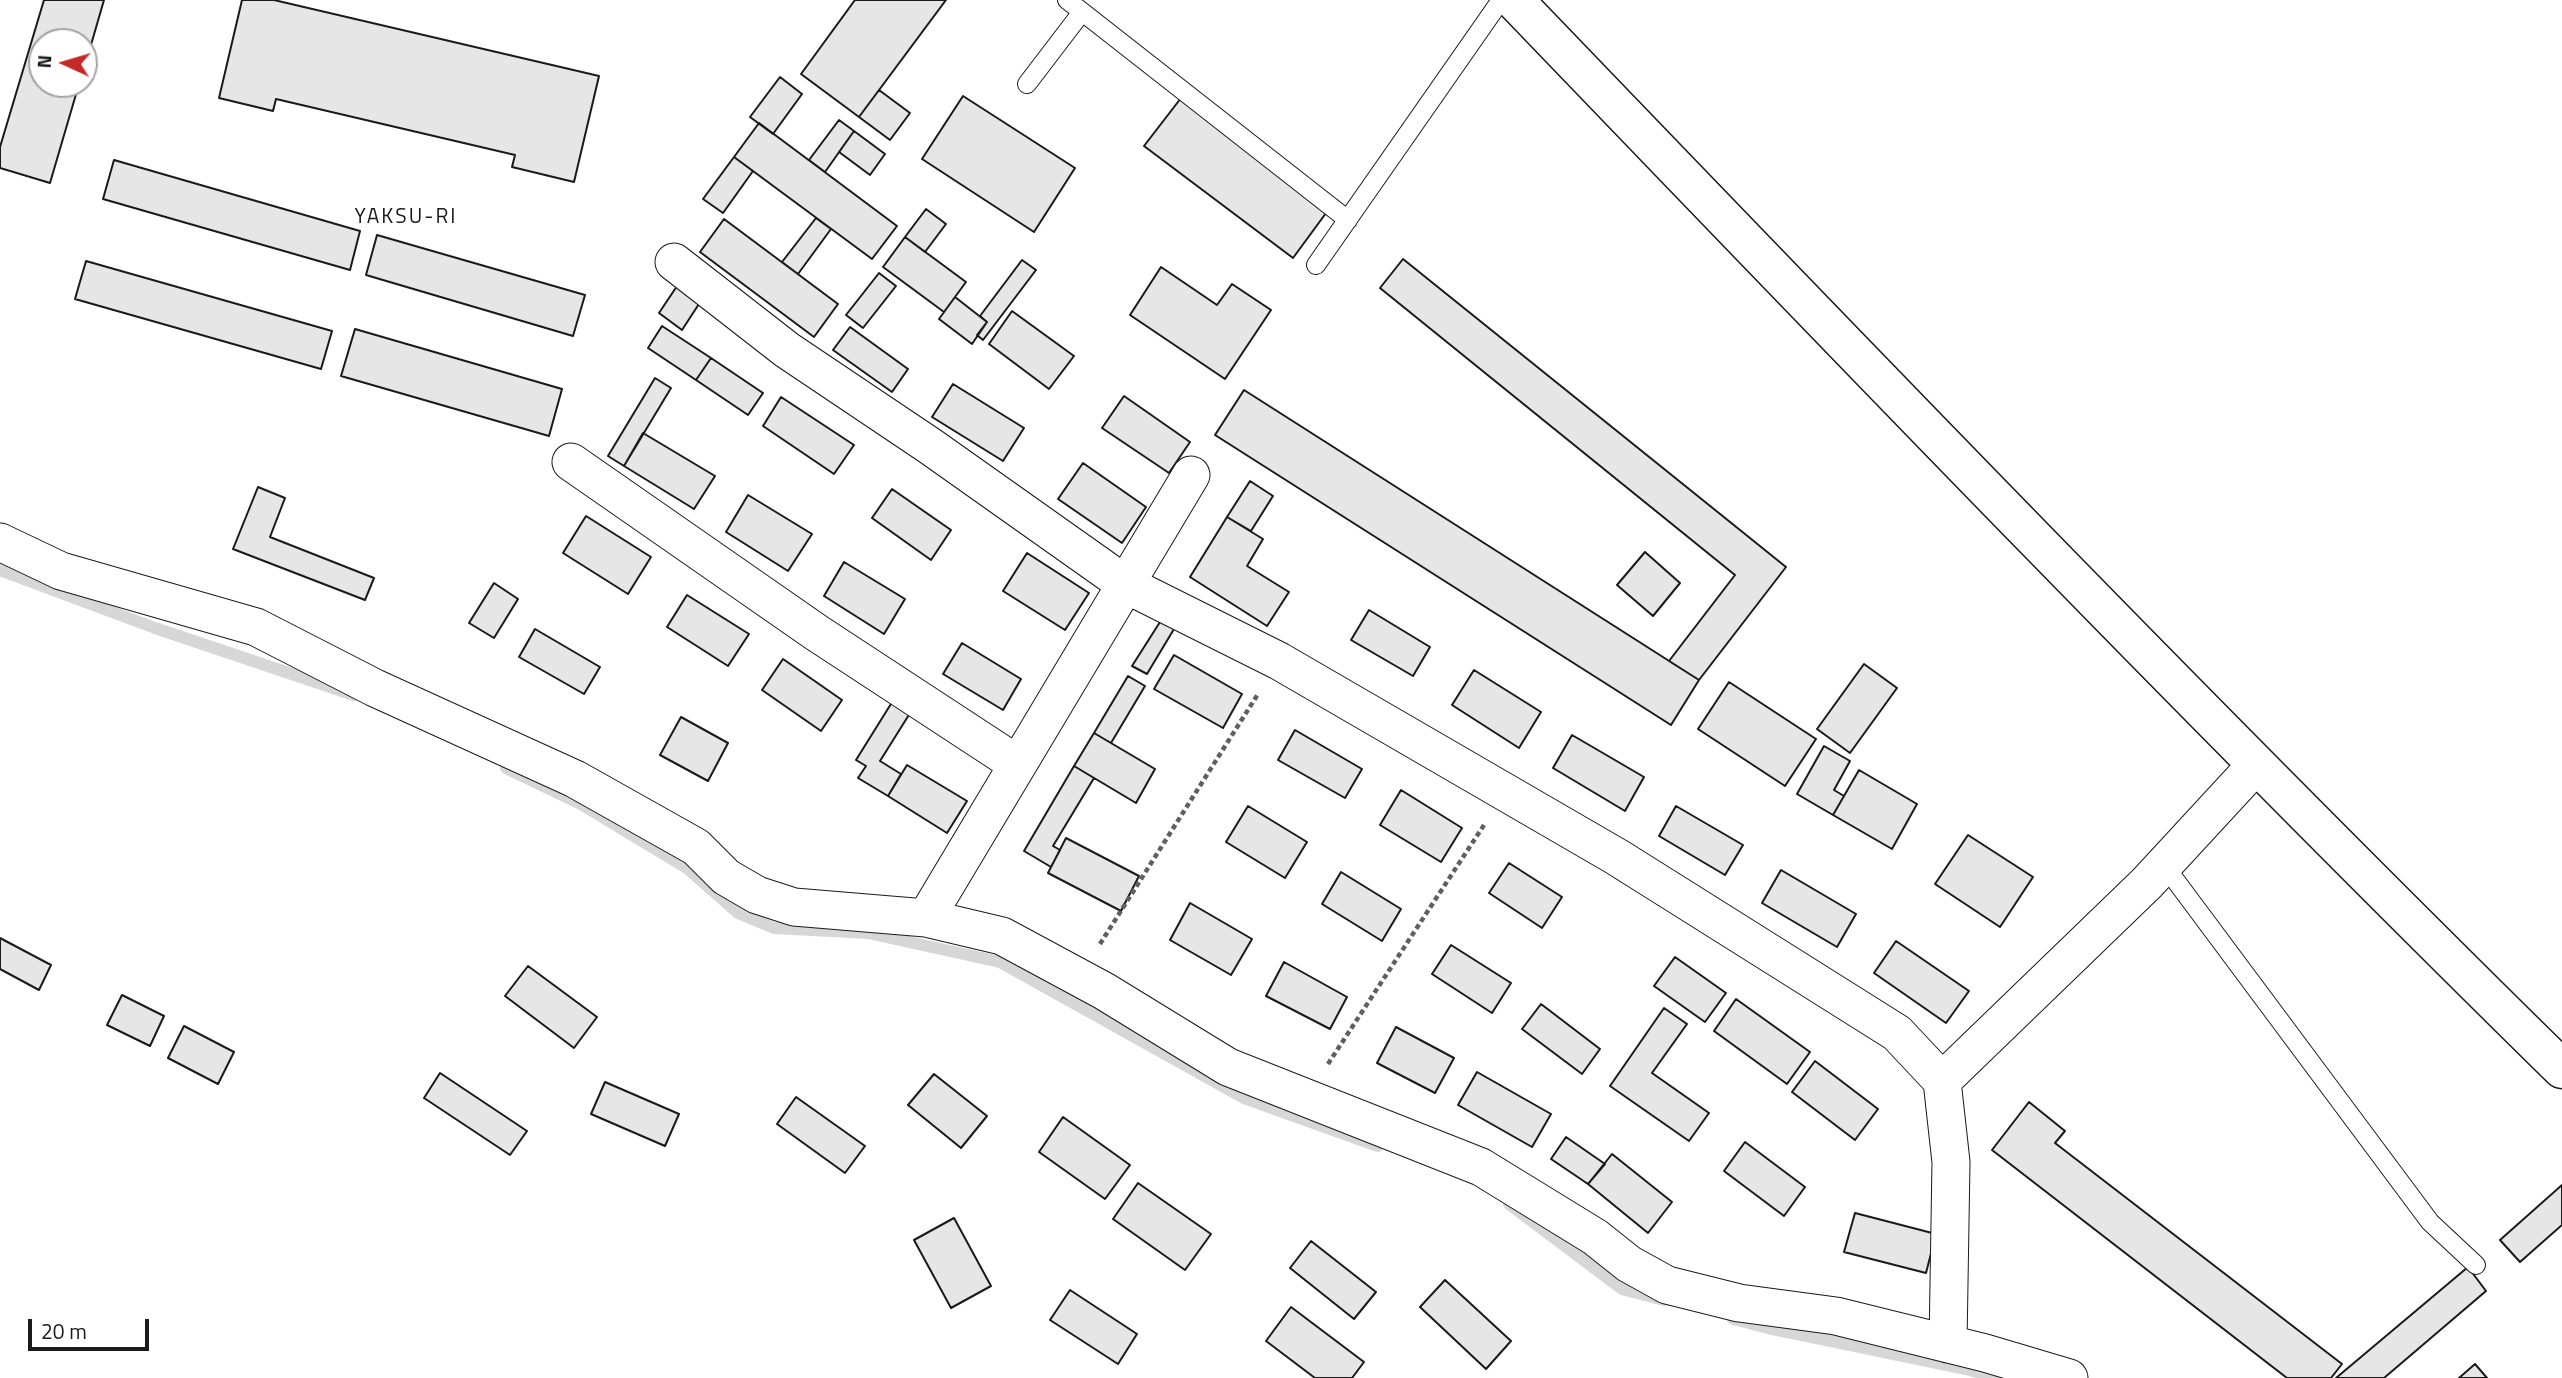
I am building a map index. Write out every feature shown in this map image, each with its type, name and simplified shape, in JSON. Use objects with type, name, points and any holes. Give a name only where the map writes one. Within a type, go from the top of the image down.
[{"type":"main road","points":[[1514,0],[2256,765],[2562,1069]]},
{"type":"street","points":[[674,262],[787,351],[930,446],[1125,584],[1279,661],[1506,792],[1617,857],[1897,1034],[1942,1081],[1951,1162],[1948,1344]]},
{"type":"street","points":[[571,462],[817,632],[1017,764]]},
{"type":"street","points":[[926,918],[1191,475]]},
{"type":"street","points":[[0,542],[61,571],[256,627],[375,688],[575,779],[696,847],[726,877],[757,895],[793,906],[926,918],[1002,936],[1079,977],[1228,1068],[1481,1167],[1595,1237],[1629,1264],[1667,1285],[1739,1303],[1836,1316],[2069,1378]]},
{"type":"street","points":[[1942,1081],[2164,864],[2256,765]]},
{"type":"lane","points":[[1067,0],[1348,220]]},
{"type":"lane","points":[[1316,265],[1501,0]]},
{"type":"lane","points":[[1027,84],[1082,12]]},
{"type":"lane","points":[[2164,864],[2430,1222],[2476,1265]]},
{"type":"path","points":[[1079,977],[1279,661]]},
{"type":"path","points":[[1305,1099],[1506,792]]},
{"type":"building","points":[[44,0],[104,0],[96,28],[36,28]]},
{"type":"building","points":[[242,0],[274,0],[599,76],[574,182],[512,167],[515,155],[276,99],[273,111],[219,98]]},
{"type":"building","points":[[855,0],[946,0],[859,117],[801,74]]},
{"type":"building","points":[[28,53],[28,98],[75,98],[50,183],[0,168],[0,147]]},
{"type":"building","points":[[780,77],[802,94],[773,134],[750,117]]},
{"type":"building","points":[[879,90],[910,113],[890,140],[859,117]]},
{"type":"building","points":[[963,96],[1075,168],[1034,232],[922,159]]},
{"type":"building","points":[[1181,98],[1329,209],[1293,258],[1144,146]]},
{"type":"building","points":[[839,120],[854,131],[825,172],[809,160]]},
{"type":"building","points":[[759,123],[897,226],[872,259],[734,157]]},
{"type":"building","points":[[854,131],[885,154],[870,175],[839,152]]},
{"type":"building","points":[[734,157],[753,171],[723,213],[703,199]]},
{"type":"building","points":[[114,160],[360,231],[350,270],[103,199]]},
{"type":"building","points":[[926,209],[946,224],[925,252],[905,237]]},
{"type":"building","points":[[816,218],[831,229],[798,274],[782,262]]},
{"type":"building","points":[[724,219],[838,304],[814,337],[700,252]]},
{"type":"building","points":[[377,235],[585,295],[573,336],[366,275]]},
{"type":"building","points":[[905,237],[966,282],[944,312],[883,267]]},
{"type":"building","points":[[1403,259],[1786,567],[1699,680],[1669,661],[1735,575],[1380,288]]},
{"type":"building","points":[[1022,260],[1036,270],[983,340],[977,335],[987,322],[980,316]]},
{"type":"building","points":[[86,261],[332,331],[321,369],[75,299]]},
{"type":"building","points":[[1161,267],[1217,305],[1232,284],[1271,310],[1225,379],[1130,315]]},
{"type":"building","points":[[689,268],[712,284],[682,330],[659,313]]},
{"type":"building","points":[[879,273],[896,286],[863,328],[846,315]]},
{"type":"building","points":[[955,297],[987,322],[972,344],[939,319]]},
{"type":"building","points":[[1012,311],[1074,356],[1049,389],[989,344]]},
{"type":"building","points":[[662,326],[711,358],[696,380],[648,348]]},
{"type":"building","points":[[850,327],[908,369],[892,392],[833,350]]},
{"type":"building","points":[[355,329],[562,389],[549,436],[341,376]]},
{"type":"building","points":[[711,358],[763,393],[748,415],[696,380]]},
{"type":"building","points":[[655,378],[671,388],[624,466],[608,456]]},
{"type":"building","points":[[953,384],[1024,428],[1003,461],[932,417]]},
{"type":"building","points":[[1244,390],[1699,680],[1671,725],[1215,435]]},
{"type":"building","points":[[1124,396],[1190,442],[1169,473],[1102,428]]},
{"type":"building","points":[[781,397],[854,445],[834,474],[763,426]]},
{"type":"building","points":[[643,433],[715,476],[694,509],[624,466]]},
{"type":"building","points":[[1083,463],[1146,507],[1122,543],[1058,499]]},
{"type":"building","points":[[1250,481],[1273,496],[1251,531],[1227,517]]},
{"type":"building","points":[[258,487],[285,498],[270,537],[374,578],[365,600],[233,549]]},
{"type":"building","points":[[892,489],[951,530],[931,560],[872,518]]},
{"type":"building","points":[[748,495],[812,534],[788,571],[726,532]]},
{"type":"building","points":[[586,516],[651,557],[628,594],[563,553]]},
{"type":"building","points":[[1227,517],[1263,539],[1247,566],[1289,592],[1267,626],[1190,577]]},
{"type":"building","points":[[1645,552],[1680,583],[1653,616],[1617,585]]},
{"type":"building","points":[[1027,553],[1089,593],[1065,630],[1003,591]]},
{"type":"building","points":[[844,562],[905,599],[884,634],[824,596]]},
{"type":"building","points":[[494,583],[518,599],[494,638],[469,623]]},
{"type":"building","points":[[687,595],[749,634],[728,666],[667,627]]},
{"type":"building","points":[[1369,610],[1430,647],[1413,676],[1351,640]]},
{"type":"building","points":[[1167,611],[1180,619],[1147,674],[1132,666]]},
{"type":"building","points":[[535,629],[600,667],[584,694],[519,657]]},
{"type":"building","points":[[962,643],[1021,679],[1003,710],[943,674]]},
{"type":"building","points":[[1174,655],[1242,694],[1223,728],[1154,689]]},
{"type":"building","points":[[783,659],[842,700],[821,731],[762,690]]},
{"type":"building","points":[[1864,664],[1897,688],[1850,753],[1817,729]]},
{"type":"building","points":[[1474,670],[1541,712],[1519,748],[1452,705]]},
{"type":"building","points":[[1128,676],[1145,686],[1111,743],[1094,733]]},
{"type":"building","points":[[1729,682],[1816,739],[1785,786],[1698,729]]},
{"type":"building","points":[[899,691],[917,702],[880,761],[901,774],[888,796],[858,778],[866,766],[856,760]]},
{"type":"building","points":[[681,717],[728,743],[708,781],[660,755]]},
{"type":"building","points":[[1295,730],[1362,769],[1345,798],[1278,760]]},
{"type":"building","points":[[1094,733],[1155,769],[1136,803],[1074,766]]},
{"type":"building","points":[[1572,735],[1644,777],[1625,811],[1553,768]]},
{"type":"building","points":[[1824,746],[1850,761],[1834,790],[1844,796],[1833,815],[1797,794]]},
{"type":"building","points":[[907,765],[967,801],[947,833],[888,796]]},
{"type":"building","points":[[1074,766],[1094,778],[1053,846],[1060,850],[1051,867],[1024,851]]},
{"type":"building","points":[[1859,770],[1917,804],[1892,849],[1833,815]]},
{"type":"building","points":[[1401,790],[1462,828],[1441,862],[1380,825]]},
{"type":"building","points":[[1248,806],[1307,842],[1285,878],[1226,842]]},
{"type":"building","points":[[1676,806],[1743,845],[1725,875],[1659,836]]},
{"type":"building","points":[[1968,835],[2033,877],[2000,927],[1935,884]]},
{"type":"building","points":[[1066,838],[1139,876],[1121,911],[1048,873]]},
{"type":"building","points":[[1509,863],[1562,897],[1542,928],[1489,893]]},
{"type":"building","points":[[1781,870],[1856,914],[1837,947],[1762,903]]},
{"type":"building","points":[[1341,872],[1401,909],[1382,941],[1322,904]]},
{"type":"building","points":[[1190,903],[1252,939],[1231,975],[1170,940]]},
{"type":"building","points":[[0,938],[51,965],[39,990],[0,969]]},
{"type":"building","points":[[1896,941],[1969,991],[1946,1023],[1874,973]]},
{"type":"building","points":[[1451,945],[1511,983],[1492,1013],[1432,974]]},
{"type":"building","points":[[1675,957],[1726,993],[1705,1022],[1654,986]]},
{"type":"building","points":[[1284,962],[1347,997],[1330,1029],[1266,996]]},
{"type":"building","points":[[528,966],[597,1017],[574,1048],[505,996]]},
{"type":"building","points":[[122,995],[164,1016],[150,1046],[107,1025]]},
{"type":"building","points":[[1736,999],[1810,1052],[1787,1084],[1714,1031]]},
{"type":"building","points":[[1541,1004],[1600,1049],[1582,1074],[1522,1029]]},
{"type":"building","points":[[1664,1008],[1687,1024],[1652,1073],[1709,1113],[1689,1141],[1610,1086]]},
{"type":"building","points":[[184,1026],[234,1052],[218,1084],[168,1058]]},
{"type":"building","points":[[1396,1027],[1454,1058],[1435,1093],[1377,1063]]},
{"type":"building","points":[[1815,1061],[1878,1109],[1855,1140],[1792,1092]]},
{"type":"building","points":[[1477,1072],[1551,1114],[1532,1147],[1458,1105]]},
{"type":"building","points":[[440,1073],[527,1131],[510,1155],[424,1098]]},
{"type":"building","points":[[934,1074],[987,1116],[961,1148],[908,1105]]},
{"type":"building","points":[[605,1082],[679,1114],[665,1146],[591,1114]]},
{"type":"building","points":[[796,1097],[865,1146],[845,1173],[777,1124]]},
{"type":"building","points":[[2029,1102],[2065,1131],[2055,1143],[2342,1364],[2331,1378],[2287,1378],[1992,1150]]},
{"type":"building","points":[[1063,1117],[1130,1165],[1105,1199],[1039,1152]]},
{"type":"building","points":[[1566,1137],[1605,1164],[1588,1184],[1551,1159]]},
{"type":"building","points":[[1745,1142],[1805,1187],[1784,1216],[1724,1171]]},
{"type":"building","points":[[1612,1154],[1672,1202],[1648,1233],[1588,1184]]},
{"type":"building","points":[[1138,1183],[1211,1234],[1185,1270],[1113,1219]]},
{"type":"building","points":[[2562,1185],[2562,1225],[2520,1262],[2500,1240]]},
{"type":"building","points":[[1855,1213],[1936,1234],[1926,1273],[1844,1252]]},
{"type":"building","points":[[954,1218],[991,1286],[951,1308],[914,1240]]},
{"type":"building","points":[[1311,1241],[1376,1292],[1354,1319],[1290,1268]]},
{"type":"building","points":[[2468,1267],[2486,1291],[2384,1378],[2336,1378]]},
{"type":"building","points":[[1445,1280],[1511,1341],[1486,1369],[1420,1307]]},
{"type":"building","points":[[1070,1290],[1137,1334],[1118,1364],[1050,1320]]},
{"type":"building","points":[[1291,1307],[1364,1362],[1352,1378],[1315,1378],[1266,1341]]},
{"type":"building","points":[[2475,1364],[2487,1378],[2459,1378]]},
{"type":"waterway","points":[[0,570],[155,628],[354,695]]},
{"type":"waterway","points":[[506,768],[581,804],[687,868],[738,913],[774,928],[868,933],[1000,962],[1244,1098],[1378,1146]]},
{"type":"waterway","points":[[1509,1204],[1622,1289],[1664,1300]]},
{"type":"waterway","points":[[1733,1319],[1999,1378]]},
{"type":"district","name":"YAKSU-RI","points":[[406,218]]}]
